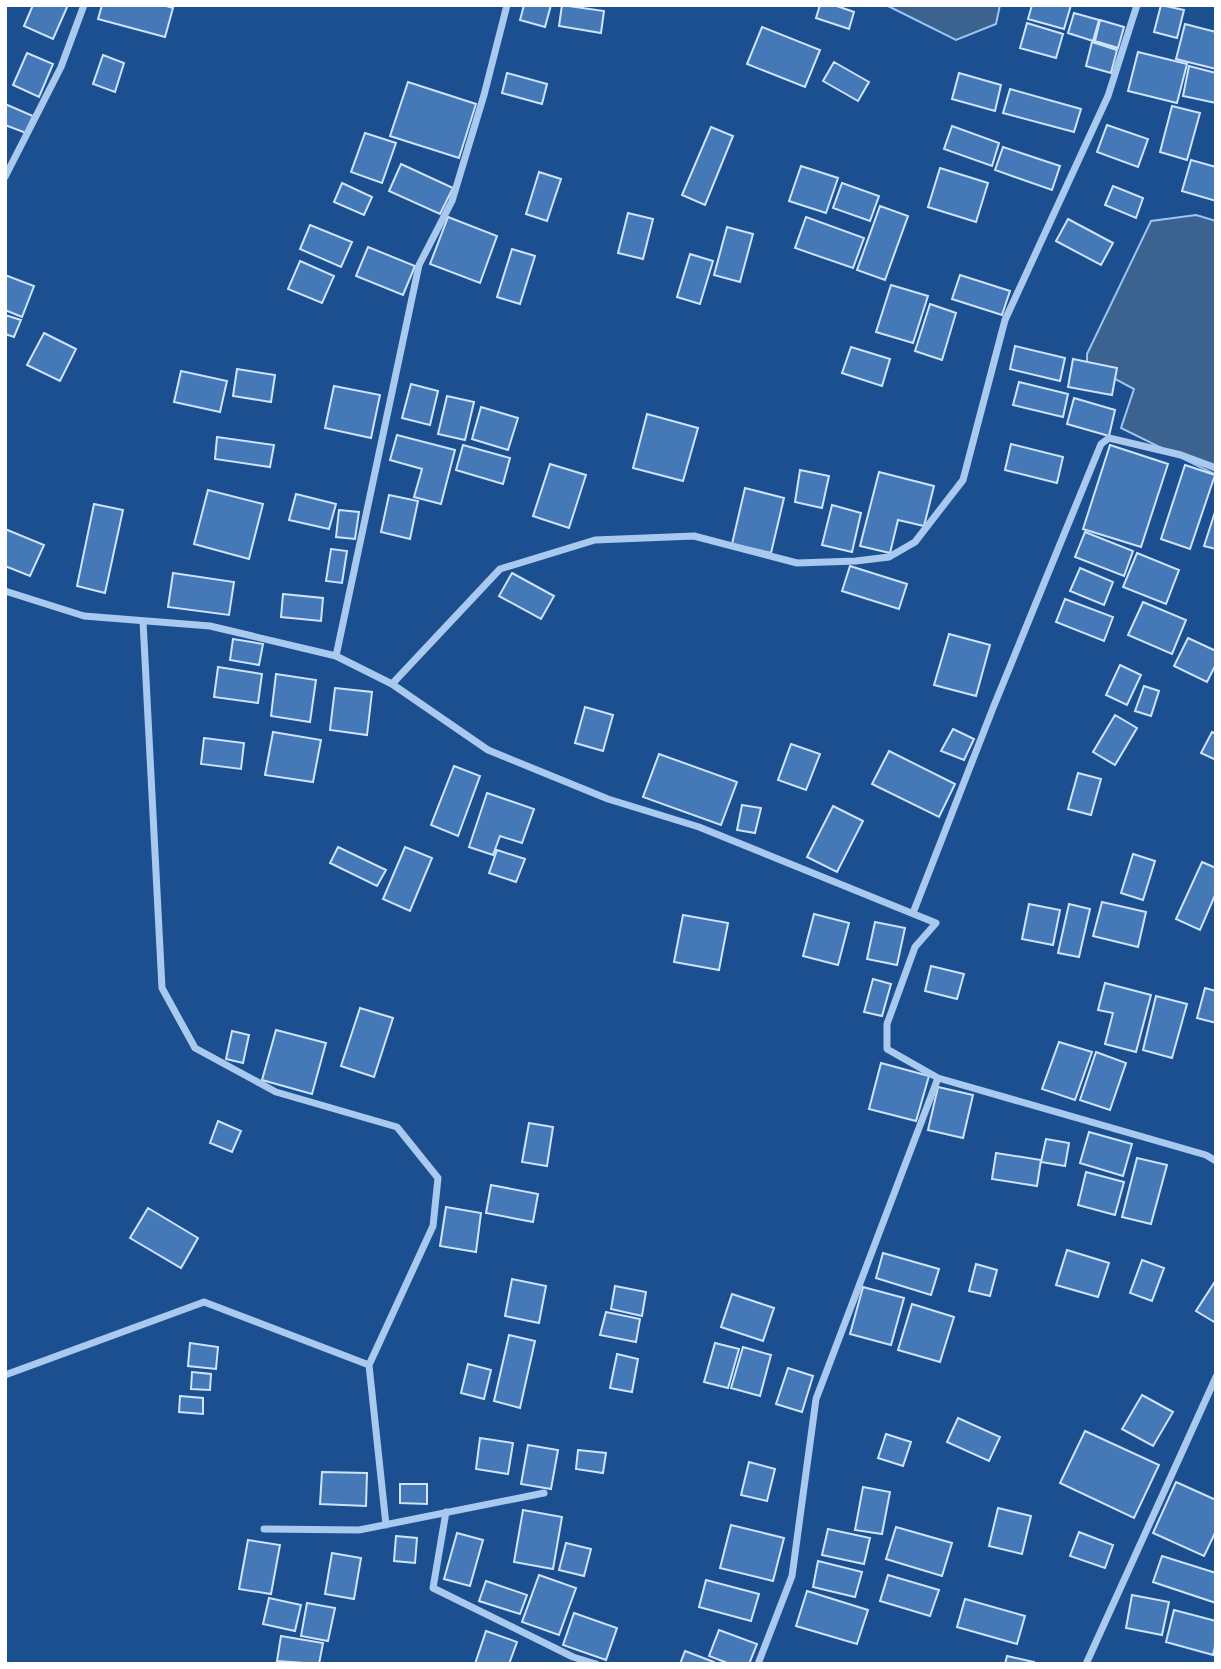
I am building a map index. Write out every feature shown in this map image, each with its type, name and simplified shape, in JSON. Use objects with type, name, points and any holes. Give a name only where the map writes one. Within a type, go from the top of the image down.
[{"type":"street","points":[[5,177],[61,67],[84,5]]},
{"type":"street","points":[[336,656],[419,265],[452,201],[508,5]]},
{"type":"street","points":[[392,684],[500,569],[595,540],[694,536],[797,563],[889,557],[915,542],[963,480],[1004,320],[1108,96],[1137,5]]},
{"type":"street","points":[[912,913],[1101,444],[1109,438],[1181,455],[1216,468]]},
{"type":"street","points":[[5,591],[84,617],[210,626],[336,656],[392,684],[488,750],[608,799],[699,827],[936,923],[915,947],[887,1024],[887,1049],[938,1078],[1206,1155],[1216,1161]]},
{"type":"street","points":[[143,621],[162,988],[195,1048],[276,1093],[397,1127],[438,1178],[433,1226],[369,1365],[386,1525]]},
{"type":"street","points":[[758,1664],[792,1576],[816,1399],[938,1078]]},
{"type":"street","points":[[5,1375],[204,1302],[369,1365]]},
{"type":"street","points":[[1086,1664],[1216,1377]]},
{"type":"street","points":[[264,1529],[359,1530],[544,1493]]},
{"type":"street","points":[[446,1512],[433,1588],[573,1657],[596,1664]]},
{"type":"water","points":[[886,5],[1000,5],[996,24],[956,40]]},
{"type":"water","points":[[1196,215],[1216,221],[1216,475],[1121,428],[1134,389],[1087,364],[1087,354],[1151,221]]},
{"type":"building","points":[[33,5],[68,5],[53,39],[24,26]]},
{"type":"building","points":[[102,5],[163,5],[173,8],[165,37],[98,19]]},
{"type":"building","points":[[524,5],[551,5],[545,27],[520,20]]},
{"type":"building","points":[[562,5],[604,11],[601,33],[559,26]]},
{"type":"building","points":[[820,5],[834,5],[854,12],[849,29],[816,18]]},
{"type":"building","points":[[1032,5],[1071,5],[1064,29],[1028,19]]},
{"type":"building","points":[[1161,5],[1184,10],[1177,38],[1154,32]]},
{"type":"building","points":[[1074,13],[1099,20],[1093,41],[1068,33]]},
{"type":"building","points":[[1100,20],[1124,27],[1118,48],[1095,41]]},
{"type":"building","points":[[1027,23],[1063,34],[1056,58],[1020,48]]},
{"type":"building","points":[[1185,24],[1216,32],[1216,69],[1176,59]]},
{"type":"building","points":[[762,27],[820,50],[805,87],[747,64]]},
{"type":"building","points":[[1092,42],[1117,50],[1111,73],[1086,66]]},
{"type":"building","points":[[1138,52],[1187,64],[1177,103],[1128,91]]},
{"type":"building","points":[[27,53],[53,64],[39,97],[13,85]]},
{"type":"building","points":[[103,55],[124,63],[115,92],[93,84]]},
{"type":"building","points":[[834,62],[869,82],[858,101],[823,81]]},
{"type":"building","points":[[1189,66],[1216,73],[1216,103],[1183,96]]},
{"type":"building","points":[[507,73],[547,84],[542,104],[502,93]]},
{"type":"building","points":[[959,73],[1001,85],[995,111],[952,99]]},
{"type":"building","points":[[408,82],[476,104],[459,158],[390,136]]},
{"type":"building","points":[[1010,89],[1081,109],[1074,132],[1003,113]]},
{"type":"building","points":[[5,104],[33,116],[26,133],[5,125]]},
{"type":"building","points":[[1172,106],[1200,113],[1187,160],[1160,152]]},
{"type":"building","points":[[1107,125],[1148,139],[1138,167],[1097,152]]},
{"type":"building","points":[[952,126],[999,143],[992,166],[944,149]]},
{"type":"building","points":[[711,127],[733,136],[705,205],[682,195]]},
{"type":"building","points":[[365,133],[396,143],[382,183],[351,172]]},
{"type":"building","points":[[1003,147],[1060,166],[1052,190],[995,170]]},
{"type":"building","points":[[1191,160],[1216,167],[1216,201],[1182,191]]},
{"type":"building","points":[[401,164],[453,188],[440,214],[389,191]]},
{"type":"building","points":[[801,166],[838,178],[826,213],[789,201]]},
{"type":"building","points":[[940,168],[988,183],[976,222],[928,207]]},
{"type":"building","points":[[539,172],[561,179],[547,221],[526,214]]},
{"type":"building","points":[[342,183],[372,197],[364,215],[334,202]]},
{"type":"building","points":[[842,183],[879,196],[870,221],[833,208]]},
{"type":"building","points":[[1113,186],[1143,198],[1136,218],[1105,205]]},
{"type":"building","points":[[880,206],[908,216],[885,280],[857,270]]},
{"type":"building","points":[[628,213],[653,219],[643,259],[618,253]]},
{"type":"building","points":[[448,217],[497,236],[480,283],[430,264]]},
{"type":"building","points":[[806,217],[864,238],[853,268],[795,248]]},
{"type":"building","points":[[1068,219],[1113,243],[1101,265],[1056,241]]},
{"type":"building","points":[[310,225],[352,242],[341,267],[300,249]]},
{"type":"building","points":[[727,227],[753,234],[740,282],[714,275]]},
{"type":"building","points":[[368,247],[415,266],[403,295],[356,276]]},
{"type":"building","points":[[512,249],[535,256],[520,304],[497,297]]},
{"type":"building","points":[[690,254],[713,261],[700,304],[677,297]]},
{"type":"building","points":[[300,261],[334,276],[322,303],[288,289]]},
{"type":"building","points":[[5,275],[34,286],[22,317],[5,310]]},
{"type":"building","points":[[960,275],[1010,291],[1002,315],[952,299]]},
{"type":"building","points":[[891,285],[928,296],[913,343],[876,332]]},
{"type":"building","points":[[930,304],[956,313],[942,360],[915,351]]},
{"type":"building","points":[[5,315],[21,320],[14,337],[5,334]]},
{"type":"building","points":[[44,333],[76,349],[60,381],[27,365]]},
{"type":"building","points":[[1015,346],[1065,358],[1060,381],[1010,369]]},
{"type":"building","points":[[851,347],[890,359],[882,386],[842,373]]},
{"type":"building","points":[[1073,359],[1117,368],[1112,395],[1068,387]]},
{"type":"building","points":[[237,369],[275,375],[271,402],[233,396]]},
{"type":"building","points":[[181,371],[227,381],[220,412],[174,402]]},
{"type":"building","points":[[1019,382],[1068,394],[1063,417],[1013,405]]},
{"type":"building","points":[[411,384],[438,391],[430,425],[402,418]]},
{"type":"building","points":[[334,386],[380,395],[371,438],[325,428]]},
{"type":"building","points":[[447,396],[474,402],[465,440],[438,434]]},
{"type":"building","points":[[1074,398],[1115,410],[1109,436],[1067,424]]},
{"type":"building","points":[[481,407],[518,418],[508,450],[472,439]]},
{"type":"building","points":[[647,414],[698,428],[683,481],[633,468]]},
{"type":"building","points":[[397,435],[455,450],[441,504],[414,497],[422,469],[390,460]]},
{"type":"building","points":[[217,437],[274,445],[270,467],[215,459]]},
{"type":"building","points":[[1011,444],[1063,457],[1057,483],[1005,470]]},
{"type":"building","points":[[463,445],[510,458],[503,484],[456,470]]},
{"type":"building","points":[[1110,445],[1168,464],[1141,547],[1083,529]]},
{"type":"building","points":[[550,464],[586,475],[569,528],[533,516]]},
{"type":"building","points":[[1185,465],[1215,475],[1190,549],[1161,539]]},
{"type":"building","points":[[800,470],[829,476],[822,508],[795,502]]},
{"type":"building","points":[[879,472],[934,486],[924,526],[898,520],[890,553],[860,546]]},
{"type":"building","points":[[745,488],[784,498],[771,553],[732,544]]},
{"type":"building","points":[[208,490],[263,504],[249,559],[194,544]]},
{"type":"building","points":[[296,494],[336,504],[329,529],[289,520]]},
{"type":"building","points":[[389,495],[418,501],[410,539],[381,532]]},
{"type":"building","points":[[94,504],[123,510],[105,593],[77,586]]},
{"type":"building","points":[[832,505],[861,513],[852,552],[822,545]]},
{"type":"building","points":[[1216,509],[1216,549],[1204,546]]},
{"type":"building","points":[[339,510],[359,512],[355,539],[336,537]]},
{"type":"building","points":[[5,529],[44,545],[30,576],[5,566]]},
{"type":"building","points":[[1085,532],[1133,551],[1124,576],[1075,557]]},
{"type":"building","points":[[331,549],[347,551],[342,583],[326,581]]},
{"type":"building","points":[[1137,553],[1179,570],[1166,604],[1123,587]]},
{"type":"building","points":[[850,566],[907,584],[899,609],[842,591]]},
{"type":"building","points":[[1080,568],[1113,582],[1104,605],[1070,591]]},
{"type":"building","points":[[173,573],[234,582],[229,615],[168,607]]},
{"type":"building","points":[[512,573],[554,596],[541,619],[499,596]]},
{"type":"building","points":[[283,594],[323,598],[321,621],[281,617]]},
{"type":"building","points":[[1065,599],[1113,617],[1104,641],[1056,622]]},
{"type":"building","points":[[1143,602],[1186,620],[1172,654],[1128,635]]},
{"type":"building","points":[[949,634],[990,645],[976,696],[934,685]]},
{"type":"building","points":[[1188,638],[1216,651],[1216,664],[1207,682],[1174,666]]},
{"type":"building","points":[[233,639],[263,644],[259,665],[230,660]]},
{"type":"building","points":[[1120,665],[1141,675],[1127,705],[1106,695]]},
{"type":"building","points":[[218,667],[262,674],[258,703],[214,697]]},
{"type":"building","points":[[276,674],[316,680],[310,722],[271,716]]},
{"type":"building","points":[[1144,686],[1159,691],[1151,716],[1135,711]]},
{"type":"building","points":[[335,688],[372,692],[367,735],[330,730]]},
{"type":"building","points":[[585,707],[613,715],[603,751],[575,743]]},
{"type":"building","points":[[1115,715],[1137,728],[1115,765],[1093,752]]},
{"type":"building","points":[[953,729],[974,739],[964,760],[941,751]]},
{"type":"building","points":[[273,732],[321,740],[313,782],[265,775]]},
{"type":"building","points":[[1212,732],[1216,734],[1216,760],[1201,753]]},
{"type":"building","points":[[204,738],[244,743],[241,769],[201,764]]},
{"type":"building","points":[[791,744],[820,754],[806,790],[778,780]]},
{"type":"building","points":[[889,751],[955,784],[939,817],[872,784]]},
{"type":"building","points":[[659,754],[737,782],[721,825],[643,797]]},
{"type":"building","points":[[454,766],[480,776],[458,836],[431,825]]},
{"type":"building","points":[[1078,773],[1101,779],[1091,815],[1068,809]]},
{"type":"building","points":[[487,793],[534,809],[522,843],[500,836],[493,855],[469,847]]},
{"type":"building","points":[[742,805],[761,808],[755,833],[737,830]]},
{"type":"building","points":[[833,806],[863,821],[837,872],[807,857]]},
{"type":"building","points":[[338,847],[386,870],[377,886],[330,863]]},
{"type":"building","points":[[405,847],[432,858],[410,911],[383,899]]},
{"type":"building","points":[[497,850],[525,859],[516,882],[489,873]]},
{"type":"building","points":[[1133,854],[1155,861],[1143,900],[1121,893]]},
{"type":"building","points":[[1202,862],[1216,868],[1216,893],[1200,930],[1176,919]]},
{"type":"building","points":[[1102,902],[1146,912],[1138,947],[1093,936]]},
{"type":"building","points":[[1029,904],[1060,910],[1053,945],[1022,939]]},
{"type":"building","points":[[1069,904],[1090,909],[1079,957],[1058,953]]},
{"type":"building","points":[[814,914],[849,923],[838,965],[803,956]]},
{"type":"building","points":[[683,915],[728,923],[719,970],[674,962]]},
{"type":"building","points":[[875,922],[905,928],[897,965],[867,959]]},
{"type":"building","points":[[931,966],[964,974],[957,999],[925,991]]},
{"type":"building","points":[[873,979],[891,984],[882,1016],[864,1012]]},
{"type":"building","points":[[1105,983],[1151,995],[1136,1052],[1105,1044],[1113,1013],[1098,1010]]},
{"type":"building","points":[[1205,988],[1216,991],[1216,1023],[1197,1018]]},
{"type":"building","points":[[1156,996],[1187,1004],[1172,1058],[1143,1050]]},
{"type":"building","points":[[360,1008],[393,1018],[374,1077],[341,1066]]},
{"type":"building","points":[[276,1030],[326,1043],[312,1094],[262,1080]]},
{"type":"building","points":[[232,1031],[249,1035],[243,1063],[226,1059]]},
{"type":"building","points":[[1059,1042],[1092,1052],[1075,1100],[1042,1089]]},
{"type":"building","points":[[1096,1052],[1126,1063],[1110,1110],[1080,1100]]},
{"type":"building","points":[[881,1063],[929,1076],[916,1121],[869,1109]]},
{"type":"building","points":[[938,1087],[973,1095],[963,1138],[928,1130]]},
{"type":"building","points":[[218,1121],[241,1131],[232,1152],[210,1143]]},
{"type":"building","points":[[529,1123],[553,1127],[547,1166],[522,1162]]},
{"type":"building","points":[[1089,1132],[1132,1144],[1123,1176],[1080,1163]]},
{"type":"building","points":[[1046,1139],[1069,1143],[1065,1166],[1041,1162]]},
{"type":"building","points":[[996,1153],[1041,1160],[1037,1186],[992,1179]]},
{"type":"building","points":[[1137,1158],[1167,1165],[1151,1224],[1122,1217]]},
{"type":"building","points":[[1086,1172],[1124,1182],[1115,1215],[1078,1205]]},
{"type":"building","points":[[491,1185],[538,1194],[533,1222],[486,1213]]},
{"type":"building","points":[[446,1207],[481,1213],[476,1252],[440,1246]]},
{"type":"building","points":[[148,1208],[198,1238],[181,1268],[130,1238]]},
{"type":"building","points":[[1067,1250],[1109,1263],[1098,1297],[1056,1285]]},
{"type":"building","points":[[883,1253],[939,1269],[931,1295],[876,1278]]},
{"type":"building","points":[[1142,1260],[1164,1268],[1152,1301],[1130,1293]]},
{"type":"building","points":[[976,1264],[997,1270],[990,1296],[969,1291]]},
{"type":"building","points":[[512,1279],[546,1286],[539,1323],[505,1316]]},
{"type":"building","points":[[1216,1280],[1216,1323],[1196,1311]]},
{"type":"building","points":[[615,1286],[646,1292],[642,1316],[611,1309]]},
{"type":"building","points":[[863,1287],[904,1298],[891,1345],[850,1334]]},
{"type":"building","points":[[732,1294],[774,1308],[763,1341],[721,1327]]},
{"type":"building","points":[[912,1304],[954,1317],[940,1362],[898,1350]]},
{"type":"building","points":[[606,1312],[640,1319],[636,1342],[600,1335]]},
{"type":"building","points":[[509,1335],[535,1341],[520,1408],[494,1401]]},
{"type":"building","points":[[190,1343],[218,1347],[216,1369],[188,1366]]},
{"type":"building","points":[[715,1343],[739,1349],[728,1388],[704,1382]]},
{"type":"building","points":[[743,1347],[771,1355],[760,1396],[731,1388]]},
{"type":"building","points":[[617,1354],[638,1359],[632,1392],[610,1388]]},
{"type":"building","points":[[468,1364],[491,1370],[484,1399],[461,1393]]},
{"type":"building","points":[[788,1368],[813,1376],[802,1412],[776,1404]]},
{"type":"building","points":[[192,1372],[211,1374],[210,1390],[191,1389]]},
{"type":"building","points":[[1142,1395],[1173,1412],[1153,1446],[1122,1429]]},
{"type":"building","points":[[180,1396],[203,1398],[203,1414],[179,1412]]},
{"type":"building","points":[[958,1418],[1000,1437],[989,1461],[947,1442]]},
{"type":"building","points":[[1085,1431],[1159,1465],[1134,1518],[1060,1483]]},
{"type":"building","points":[[886,1434],[911,1442],[903,1466],[878,1458]]},
{"type":"building","points":[[480,1438],[513,1443],[508,1474],[476,1469]]},
{"type":"building","points":[[528,1445],[558,1450],[551,1489],[521,1484]]},
{"type":"building","points":[[578,1450],[606,1453],[603,1473],[576,1469]]},
{"type":"building","points":[[749,1462],[775,1469],[767,1501],[741,1495]]},
{"type":"building","points":[[322,1472],[367,1473],[366,1506],[320,1504]]},
{"type":"building","points":[[1176,1482],[1216,1500],[1216,1531],[1204,1556],[1153,1533]]},
{"type":"building","points":[[400,1484],[427,1484],[427,1504],[400,1503]]},
{"type":"building","points":[[863,1487],[890,1492],[882,1534],[855,1530]]},
{"type":"building","points":[[998,1508],[1031,1516],[1022,1554],[989,1546]]},
{"type":"building","points":[[523,1510],[562,1517],[553,1569],[514,1562]]},
{"type":"building","points":[[731,1525],[784,1538],[773,1581],[720,1568]]},
{"type":"building","points":[[896,1527],[952,1543],[942,1576],[886,1559]]},
{"type":"building","points":[[828,1529],[870,1538],[864,1564],[822,1555]]},
{"type":"building","points":[[1079,1532],[1113,1545],[1105,1568],[1070,1556]]},
{"type":"building","points":[[457,1533],[483,1540],[470,1586],[444,1579]]},
{"type":"building","points":[[396,1536],[417,1538],[415,1563],[394,1561]]},
{"type":"building","points":[[248,1540],[280,1545],[271,1594],[239,1589]]},
{"type":"building","points":[[566,1543],[591,1549],[584,1576],[559,1570]]},
{"type":"building","points":[[332,1553],[361,1558],[354,1599],[325,1594]]},
{"type":"building","points":[[1162,1556],[1216,1573],[1216,1603],[1153,1582]]},
{"type":"building","points":[[818,1561],[862,1572],[855,1597],[813,1587]]},
{"type":"building","points":[[539,1575],[576,1588],[559,1635],[522,1622]]},
{"type":"building","points":[[888,1575],[939,1590],[930,1616],[880,1601]]},
{"type":"building","points":[[706,1580],[759,1594],[751,1621],[699,1607]]},
{"type":"building","points":[[486,1581],[527,1595],[520,1614],[479,1601]]},
{"type":"building","points":[[807,1591],[868,1610],[857,1644],[796,1626]]},
{"type":"building","points":[[1132,1595],[1169,1602],[1162,1635],[1126,1628]]},
{"type":"building","points":[[269,1598],[301,1605],[295,1631],[263,1624]]},
{"type":"building","points":[[965,1599],[1025,1616],[1017,1644],[957,1627]]},
{"type":"building","points":[[307,1603],[335,1608],[328,1641],[301,1636]]},
{"type":"building","points":[[1174,1610],[1216,1621],[1213,1655],[1166,1642]]},
{"type":"building","points":[[574,1613],[617,1628],[606,1660],[563,1645]]},
{"type":"building","points":[[719,1630],[757,1644],[749,1664],[730,1664],[709,1656]]},
{"type":"building","points":[[486,1631],[517,1642],[509,1664],[475,1664]]},
{"type":"building","points":[[281,1636],[323,1643],[319,1664],[277,1661]]},
{"type":"building","points":[[685,1651],[714,1662],[714,1664],[680,1664]]},
{"type":"building","points":[[1007,1656],[1034,1662],[1034,1664],[1005,1664]]}]
